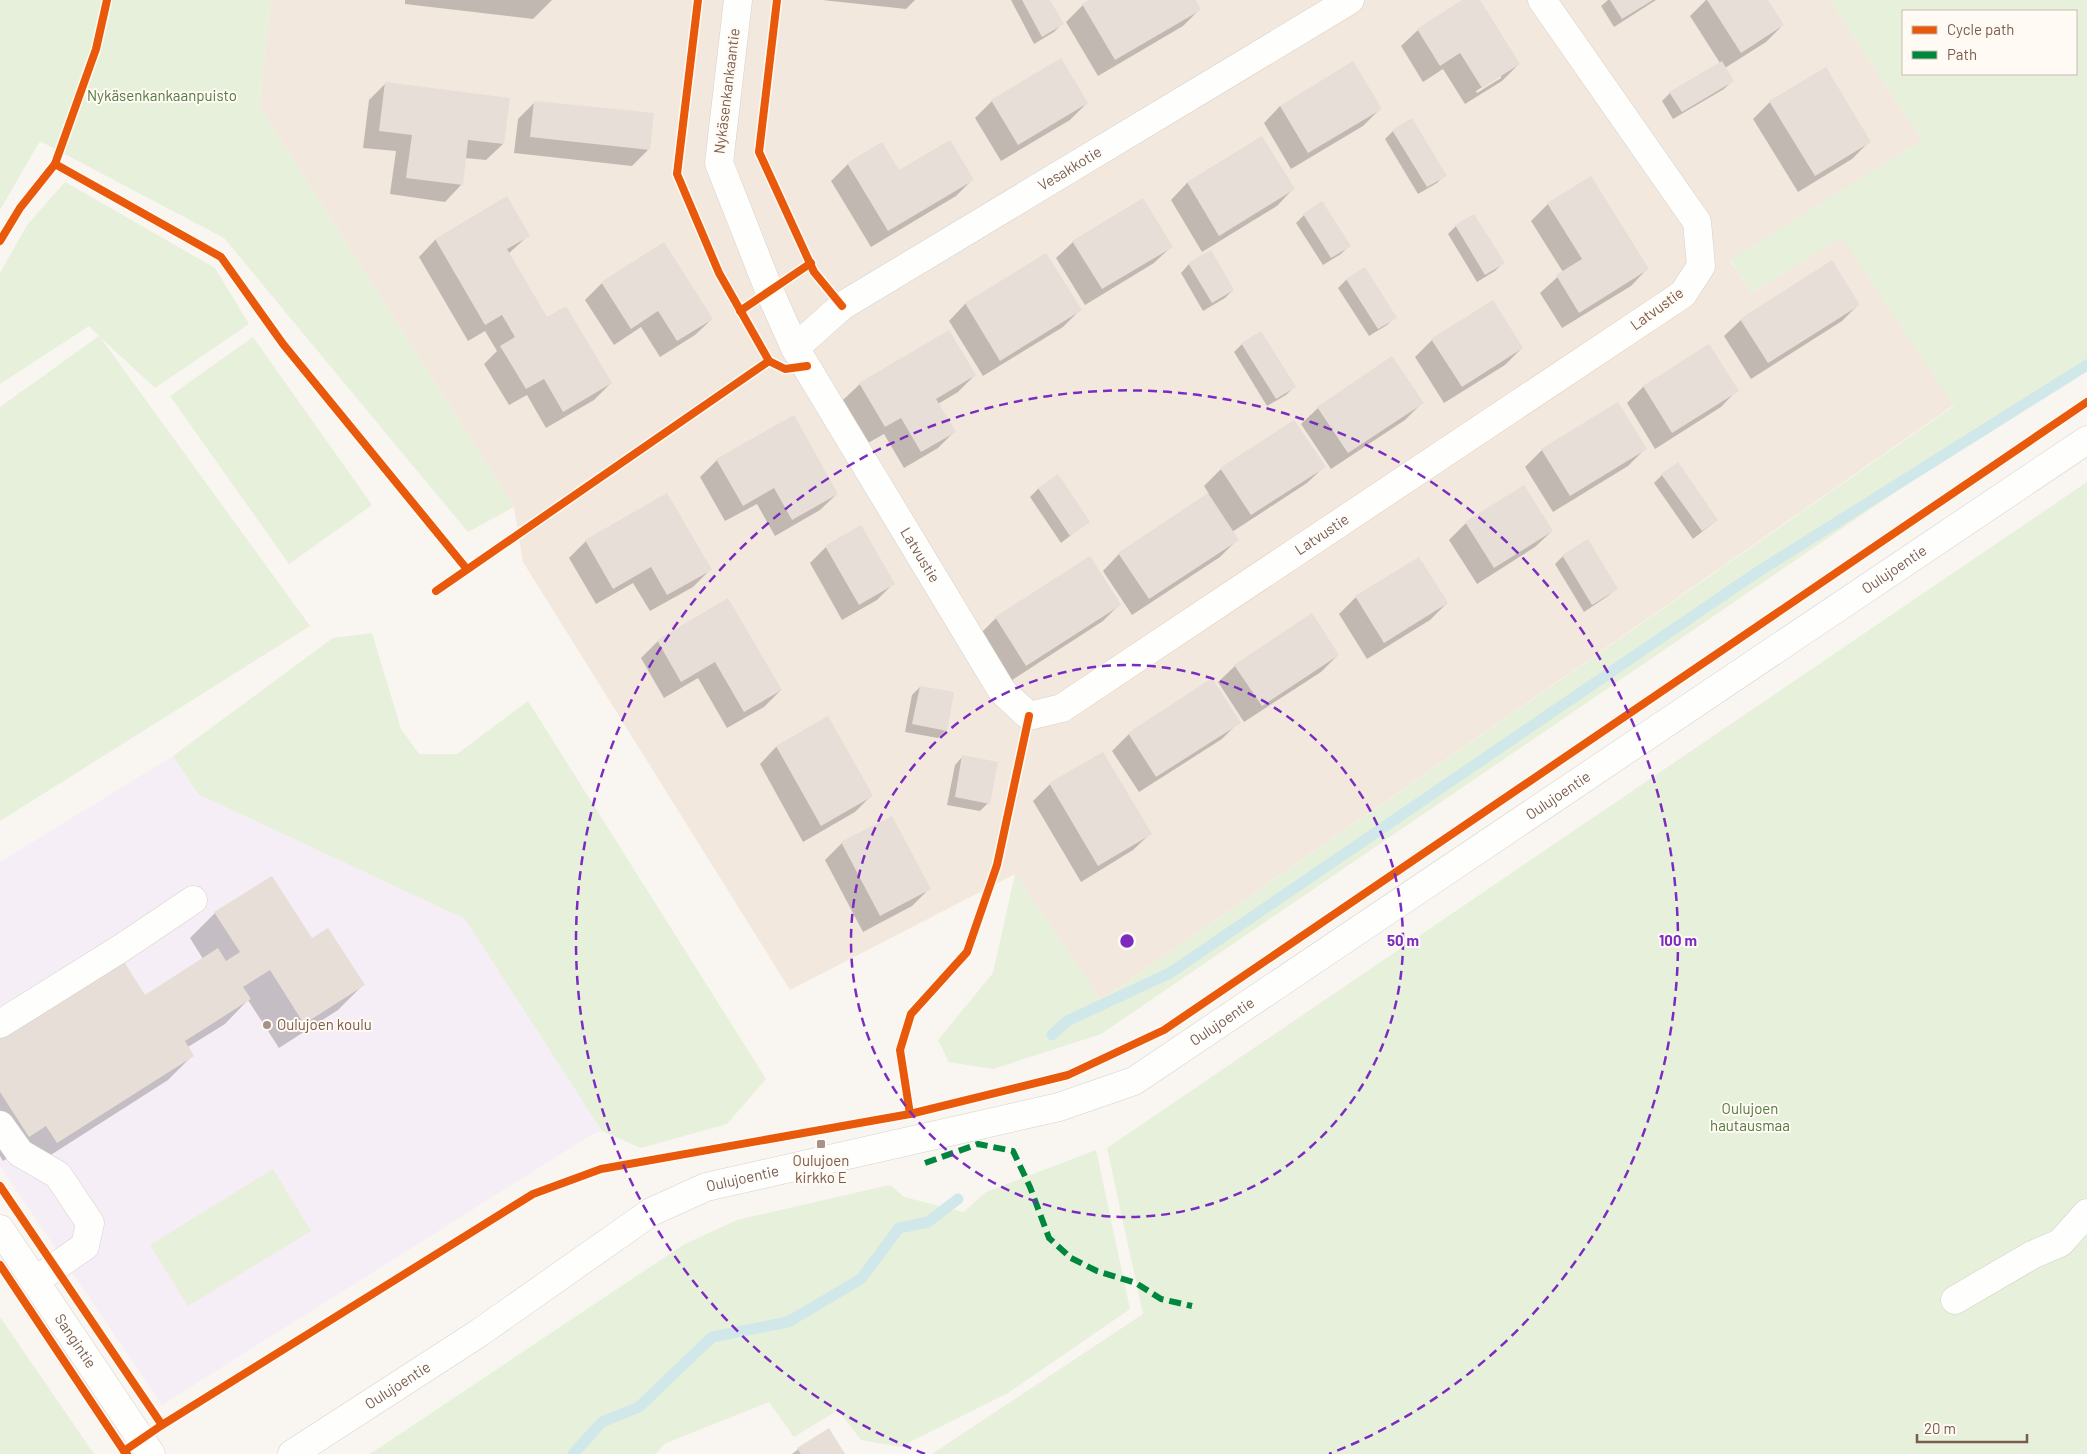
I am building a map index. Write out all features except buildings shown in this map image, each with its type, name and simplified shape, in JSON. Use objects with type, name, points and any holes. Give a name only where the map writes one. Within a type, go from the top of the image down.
[{"type":"street","name":"Nykäsenkankaantie","points":[[738,0],[719,163],[769,290],[795,348]]},
{"type":"street","name":"Vesakkotie","points":[[795,348],[842,306],[1350,0]]},
{"type":"street","name":"Latvustie","points":[[795,348],[1002,691],[1028,716],[1062,708],[1683,294],[1701,266],[1697,222],[1542,0]]},
{"type":"street","name":"Oulujoentie","points":[[292,1454],[479,1333],[650,1212],[706,1186],[1059,1107],[1134,1081],[2087,440]]},
{"type":"street","points":[[0,1024],[123,947],[193,900]]},
{"type":"street","points":[[0,1125],[20,1153],[58,1175],[90,1223],[85,1246],[35,1281]]},
{"type":"street","points":[[1955,1300],[2032,1255],[2060,1243],[2087,1213]]},
{"type":"street","name":"Sangintie","points":[[0,1229],[151,1454]]},
{"type":"shaded area","points":[[271,0],[1830,0],[1922,140],[1730,261],[1752,293],[1842,236],[1954,405],[1101,1000],[1015,874],[790,990],[523,562],[514,507],[259,106]]},
{"type":"shaded area","name":"Oulujoen koulu","points":[[173,756],[198,794],[465,919],[602,1131],[591,1135],[162,1405],[0,1166],[0,862]]},
{"type":"green space","name":"Nykäsenkankaanpuisto","points":[[0,0],[271,0],[259,106],[514,507],[468,532],[224,238],[40,141],[0,210]]},
{"type":"green space","points":[[1830,0],[2087,0],[2087,367],[1998,422],[1101,1034],[993,1069],[949,1062],[938,1040],[993,973],[1015,874],[1101,1000],[1954,406],[1842,237],[1752,293],[1730,260],[1922,140]]},
{"type":"green space","points":[[65,182],[215,268],[249,324],[155,388],[100,337],[310,626],[0,821],[0,407],[99,336],[89,326],[0,384],[0,273],[27,225]]},
{"type":"green space","points":[[253,337],[372,505],[289,564],[170,396]]},
{"type":"green space","name":"Oulujoen hautausmaa","points":[[2087,482],[2087,1454],[932,1454],[1143,1314],[1107,1148]]},
{"type":"green space","points":[[372,633],[401,729],[419,754],[457,754],[528,701],[766,1079],[727,1124],[641,1148],[602,1131],[465,919],[198,794],[173,756],[333,638]]},
{"type":"green space","points":[[1096,1150],[1130,1309],[1008,1393],[900,1447],[861,1440],[838,1410],[794,1437],[769,1402],[666,1443],[655,1454],[370,1454],[683,1245],[737,1220],[890,1185],[904,1197],[964,1212],[986,1192]]},
{"type":"green space","points":[[273,1169],[311,1231],[188,1306],[150,1245]]},
{"type":"green space","points":[[0,1317],[94,1454],[0,1454]]},
{"type":"waterway","points":[[1052,1035],[1067,1021],[1170,973],[1753,575],[2087,365]]},
{"type":"waterway","points":[[573,1454],[602,1422],[639,1407],[712,1337],[788,1322],[861,1279],[899,1228],[928,1222],[958,1199]]},
{"type":"marked path","points":[[925,1163],[978,1144],[1013,1151],[1030,1187],[1049,1238],[1071,1258],[1097,1271],[1136,1283],[1161,1299],[1192,1306]]},
{"type":"cycle path","points":[[0,241],[20,208],[55,164],[96,49],[107,0]]},
{"type":"cycle path","points":[[698,0],[677,174],[719,273],[769,361]]},
{"type":"cycle path","points":[[777,0],[759,152],[814,272],[842,306]]},
{"type":"cycle path","points":[[55,164],[221,257],[283,344],[466,568]]},
{"type":"cycle path","points":[[740,311],[811,263]]},
{"type":"cycle path","points":[[436,591],[769,361],[785,369],[807,366]]},
{"type":"cycle path","points":[[127,1454],[124,1451],[162,1425],[533,1194],[601,1169],[910,1114],[1068,1075],[1164,1030],[2087,402]]},
{"type":"cycle path","points":[[910,1114],[900,1050],[911,1014],[967,952],[997,865],[1029,716]]},
{"type":"cycle path","points":[[0,1186],[162,1425]]},
{"type":"cycle path","points":[[0,1265],[124,1451]]},
{"type":"place","name":"Oulujoen koulu","points":[[267,1025]]},
{"type":"place","name":"Oulujoen kirkko E","points":[[821,1144]]}]
